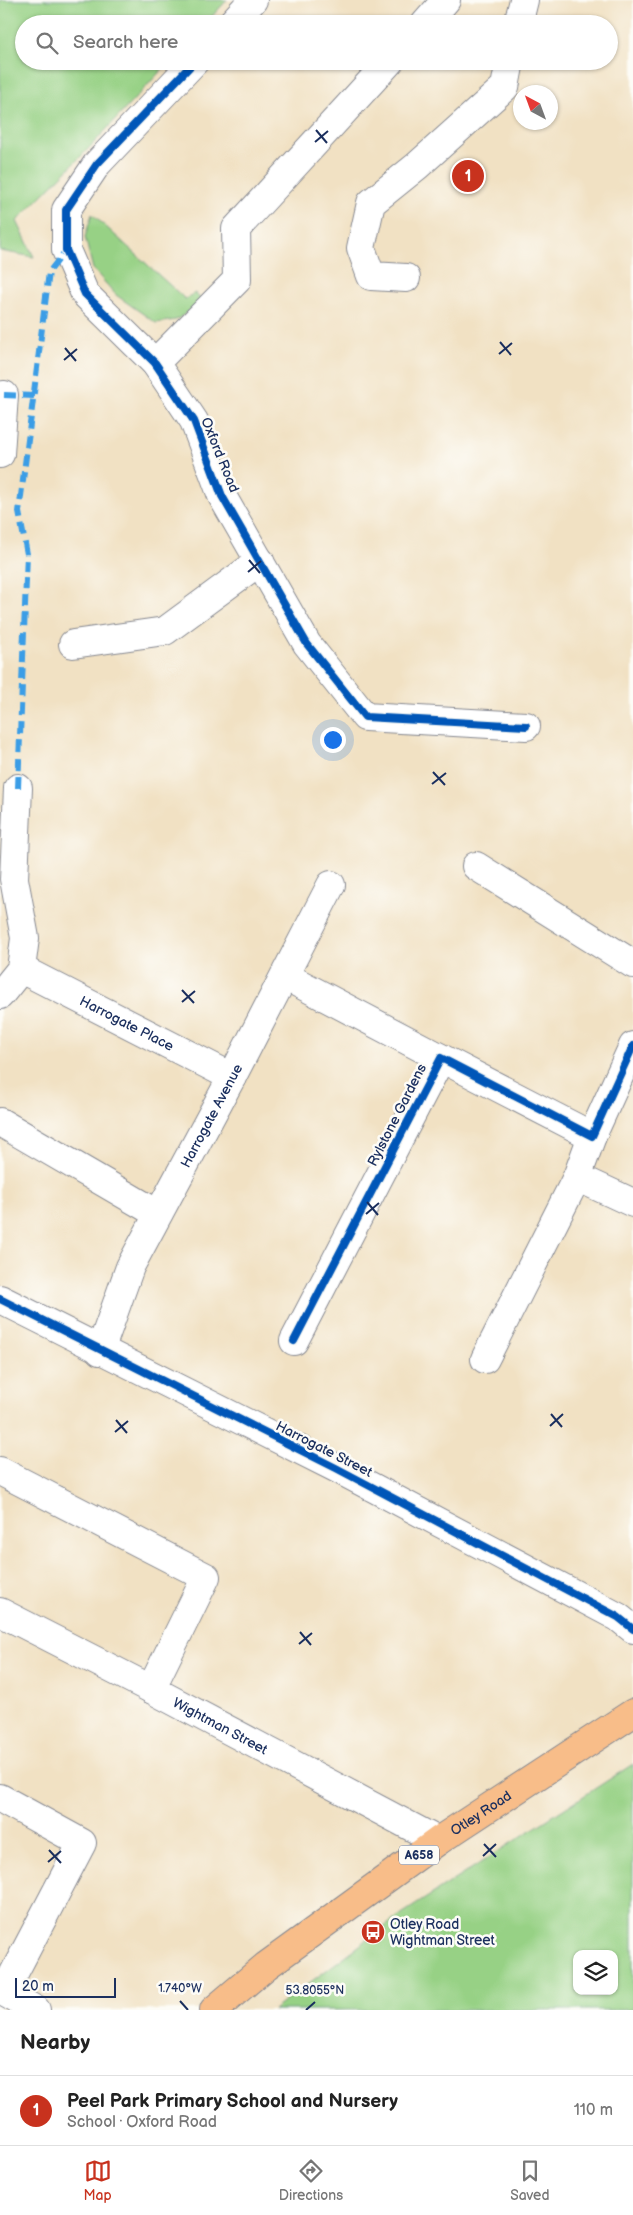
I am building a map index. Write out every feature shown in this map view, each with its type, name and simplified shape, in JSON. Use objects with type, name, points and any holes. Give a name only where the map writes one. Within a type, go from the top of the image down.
[{"type":"main road","name":"Otley Road","points":[[214,2010],[266,1966],[438,1841],[633,1713]]},
{"type":"street","points":[[239,15],[253,0]]},
{"type":"street","points":[[433,15],[446,0]]},
{"type":"street","points":[[520,15],[524,0]]},
{"type":"street","name":"Oxford Road","points":[[186,70],[97,164],[66,210],[66,250],[85,294],[156,363],[194,421],[222,496],[306,644],[365,717],[526,726]]},
{"type":"street","points":[[156,363],[237,280],[236,229],[382,70]]},
{"type":"street","points":[[406,278],[371,276],[361,248],[371,203],[417,166],[505,87],[508,70]]},
{"type":"street","points":[[0,454],[4,395]]},
{"type":"street","points":[[73,644],[165,631],[260,562]]},
{"type":"street","points":[[0,995],[21,969],[25,938],[14,879],[18,788]]},
{"type":"street","points":[[476,866],[633,964]]},
{"type":"street","name":"Harrogate Avenue","points":[[100,1350],[130,1267],[232,1077],[331,884]]},
{"type":"street","name":"Harrogate Place","points":[[21,969],[232,1077]]},
{"type":"street","points":[[285,976],[441,1058]]},
{"type":"street","points":[[485,1359],[577,1177],[592,1136],[633,1046]]},
{"type":"street","name":"Rylstone Gardens","points":[[294,1341],[441,1058],[592,1136]]},
{"type":"street","points":[[0,1122],[158,1214]]},
{"type":"street","points":[[577,1177],[633,1203]]},
{"type":"street","name":"Harrogate Street","points":[[0,1299],[344,1473],[618,1617],[633,1629]]},
{"type":"street","points":[[0,1471],[206,1578],[151,1689]]},
{"type":"street","name":"Wightman Street","points":[[0,1612],[151,1689],[438,1841]]},
{"type":"street","points":[[0,1798],[82,1843],[2,1991],[36,2010]]},
{"type":"green space","points":[[0,0],[227,0],[213,15],[15,15],[15,70],[162,70],[90,147],[17,221],[34,257],[0,251]]},
{"type":"green space","points":[[92,214],[185,299],[195,293],[203,302],[176,320],[156,323],[116,295],[93,269],[85,237]]},
{"type":"green space","points":[[633,1764],[633,2010],[273,2010],[403,1913]]},
{"type":"marked path","points":[[18,788],[27,554],[19,512],[49,272],[66,250]]},
{"type":"marked path","points":[[4,395],[34,396]]},
{"type":"cycle path","points":[[186,70],[97,164],[66,210],[66,250],[85,294],[155,363],[194,421],[222,496],[307,644],[365,717],[526,726]]},
{"type":"cycle path","points":[[294,1341],[441,1058],[592,1136],[633,1046]]},
{"type":"cycle path","points":[[0,1299],[336,1468],[618,1617],[633,1629]]},
{"type":"place","name":"Peel Park Primary School and Nursery","points":[[468,176]]},
{"type":"place","name":"Otley Road Wightman Street","points":[[373,1932]]}]
